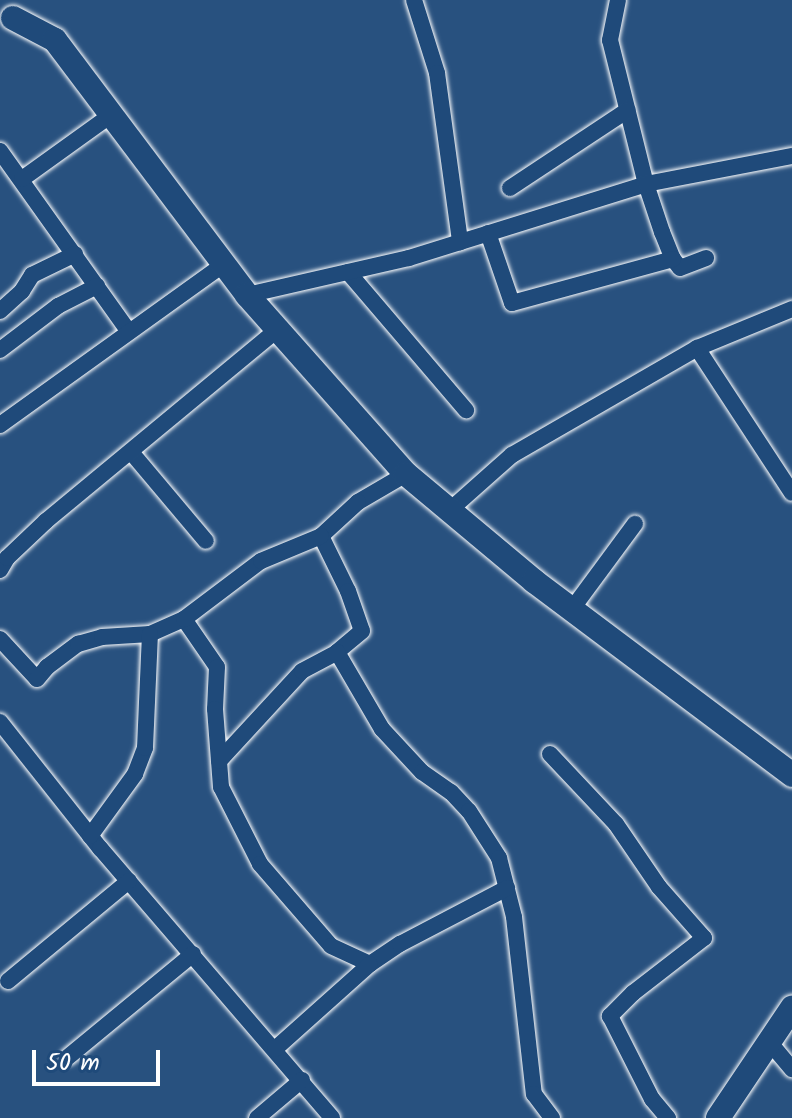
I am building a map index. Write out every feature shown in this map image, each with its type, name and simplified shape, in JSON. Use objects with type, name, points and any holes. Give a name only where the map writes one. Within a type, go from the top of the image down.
[{"type":"street","points":[[414,0],[437,73],[460,242]]},
{"type":"street","points":[[618,0],[610,40],[646,184],[673,259],[680,268],[706,258]]},
{"type":"street","points":[[7,15],[55,40],[247,295],[406,474],[572,609],[792,775]]},
{"type":"street","points":[[510,188],[628,110]]},
{"type":"street","points":[[22,179],[111,115]]},
{"type":"street","points":[[0,151],[129,332]]},
{"type":"street","points":[[247,295],[460,242],[646,184],[792,156]]},
{"type":"street","points":[[488,233],[512,303],[673,259]]},
{"type":"street","points":[[0,311],[22,291],[32,275],[75,254]]},
{"type":"street","points":[[0,425],[224,264]]},
{"type":"street","points":[[348,272],[466,410]]},
{"type":"street","points":[[0,350],[58,306],[97,286]]},
{"type":"street","points":[[450,510],[512,455],[697,348],[792,309]]},
{"type":"street","points":[[0,570],[7,558],[46,521],[278,329]]},
{"type":"street","points":[[697,348],[792,493]]},
{"type":"street","points":[[131,452],[206,541]]},
{"type":"street","points":[[0,639],[37,679],[47,667],[78,644],[102,637],[150,634],[184,619],[261,561],[321,536],[358,502],[406,474]]},
{"type":"street","points":[[572,609],[635,524]]},
{"type":"street","points":[[219,761],[302,671],[337,652],[362,631],[348,591],[321,536]]},
{"type":"street","points":[[184,619],[217,667],[221,787],[260,864],[331,946],[370,964]]},
{"type":"street","points":[[90,836],[135,774],[145,748],[144,710],[150,634]]},
{"type":"street","points":[[337,652],[382,729],[422,772],[451,792],[469,811],[499,858],[514,917],[534,1094],[552,1118]]},
{"type":"street","points":[[0,722],[90,836],[332,1118]]},
{"type":"street","points":[[550,754],[616,824],[659,887],[704,938],[633,993],[610,1016],[652,1099],[668,1118]]},
{"type":"street","points":[[8,981],[129,881]]},
{"type":"street","points":[[275,1049],[370,964],[400,944],[507,888]]},
{"type":"street","points":[[68,1057],[193,954]]},
{"type":"street","points":[[718,1118],[771,1044],[792,1008]]},
{"type":"street","points":[[771,1044],[792,1069]]},
{"type":"street","points":[[257,1118],[302,1080]]}]
